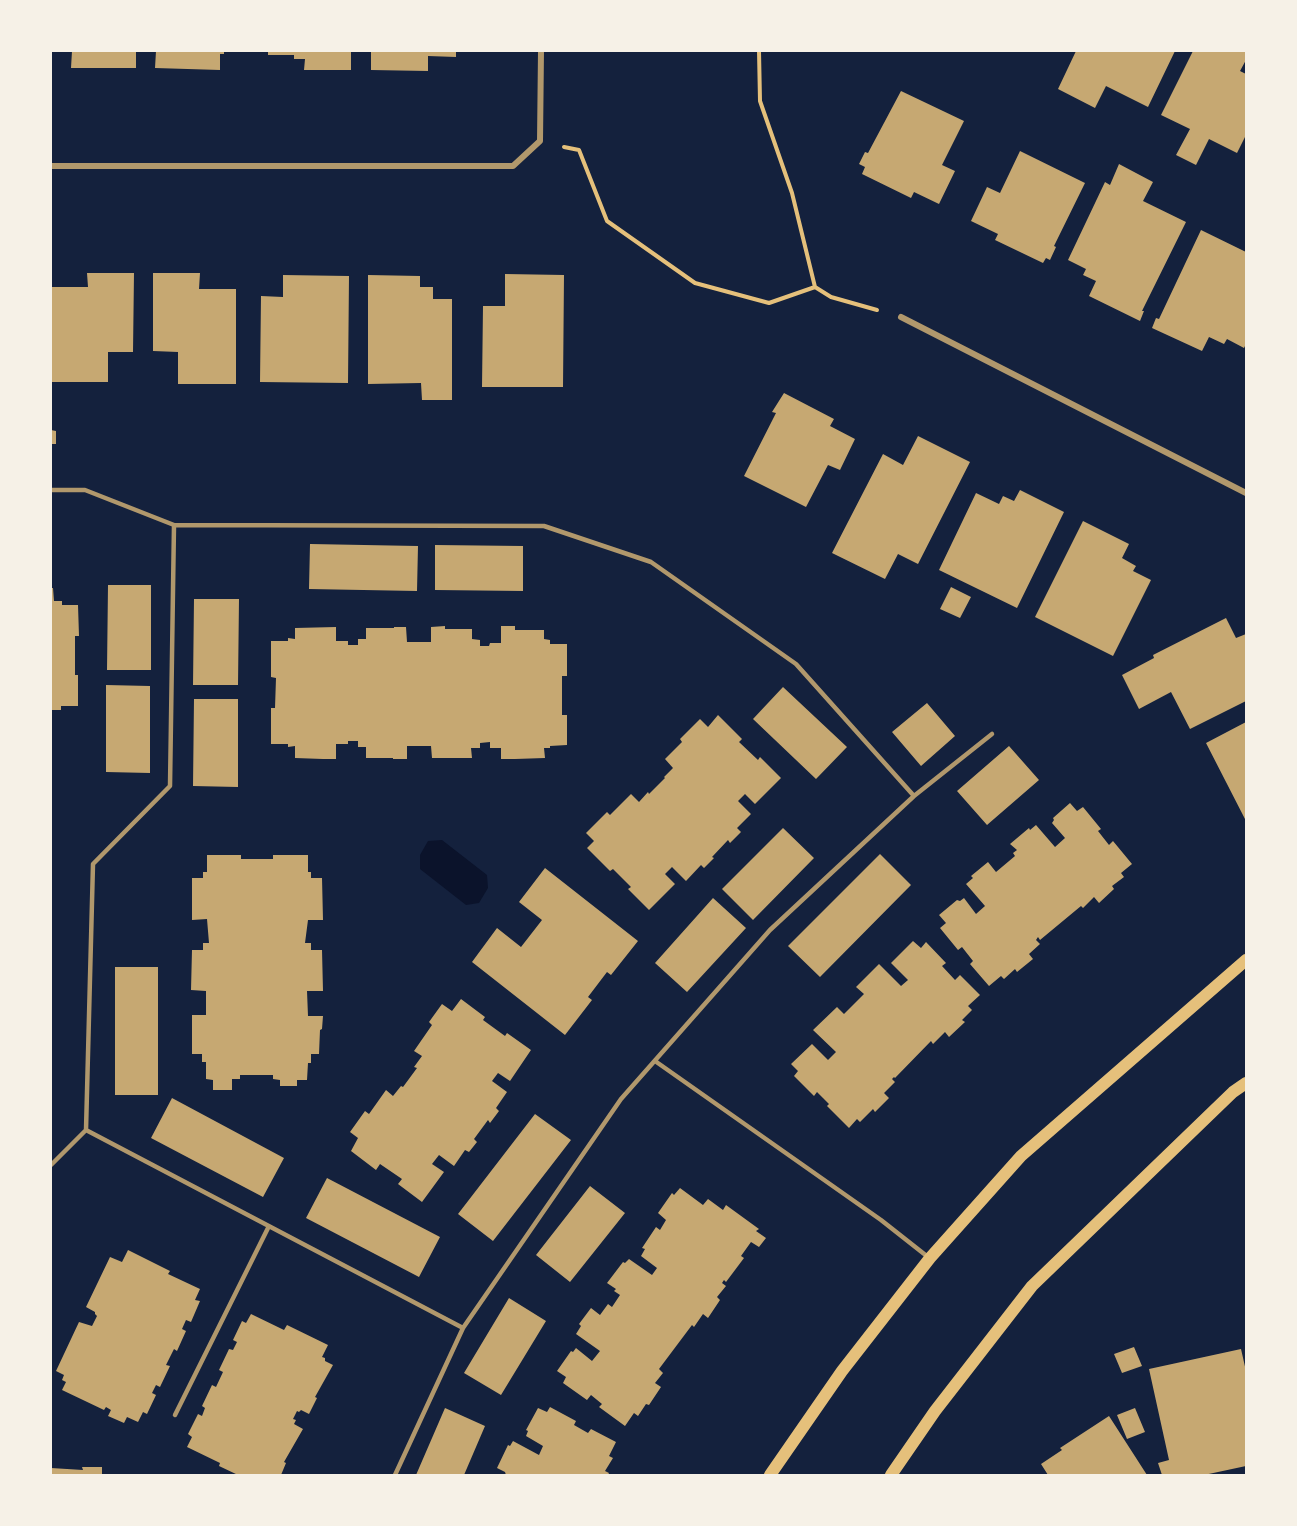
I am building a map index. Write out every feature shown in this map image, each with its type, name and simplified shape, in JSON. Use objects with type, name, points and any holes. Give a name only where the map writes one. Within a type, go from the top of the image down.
[{"type":"main road","points":[[770,1475],[842,1371],[930,1258],[1021,1156],[1246,960]]},
{"type":"main road","points":[[891,1475],[935,1411],[1032,1286],[1233,1092],[1246,1083]]},
{"type":"street","points":[[51,166],[513,166],[540,141],[541,51]]},
{"type":"street","points":[[901,317],[1246,493]]},
{"type":"lane","points":[[51,490],[85,490],[174,525],[544,526],[651,562],[796,664],[914,796]]},
{"type":"lane","points":[[51,1165],[86,1130],[93,864],[170,786],[174,525]]},
{"type":"lane","points":[[395,1475],[463,1328],[621,1099],[770,930],[914,796],[992,734]]},
{"type":"lane","points":[[655,1060],[881,1220],[930,1258]]},
{"type":"lane","points":[[86,1130],[463,1328]]},
{"type":"lane","points":[[175,1415],[269,1226]]},
{"type":"path","points":[[759,51],[760,101],[792,194],[815,287],[831,297],[901,317]]},
{"type":"path","points":[[540,141],[579,150],[607,221],[695,283],[769,303],[815,287]]},
{"type":"water","points":[[442,840],[487,875],[488,888],[479,903],[466,905],[420,869],[420,855],[428,841]]},
{"type":"building","points":[[72,51],[136,51],[136,68],[71,68]]},
{"type":"building","points":[[156,51],[224,51],[224,54],[220,54],[220,70],[155,68]]},
{"type":"building","points":[[268,51],[351,51],[351,70],[304,70],[305,59],[294,59],[294,55],[268,55]]},
{"type":"building","points":[[371,51],[456,51],[456,57],[428,56],[428,71],[371,70]]},
{"type":"building","points":[[1076,51],[1175,51],[1148,107],[1106,86],[1095,108],[1058,89]]},
{"type":"building","points":[[1193,51],[1246,51],[1246,60],[1240,71],[1246,74],[1246,135],[1237,153],[1209,139],[1196,165],[1176,155],[1190,129],[1161,115]]},
{"type":"building","points":[[901,91],[964,121],[942,165],[955,171],[939,204],[914,192],[911,198],[862,174],[865,167],[859,164],[865,152],[868,153]]},
{"type":"building","points":[[1020,151],[1085,183],[1054,246],[1056,247],[1050,260],[1046,258],[1043,263],[995,240],[998,234],[971,221],[987,187],[1000,193]]},
{"type":"building","points":[[1119,164],[1153,182],[1143,201],[1186,222],[1142,311],[1144,311],[1140,321],[1089,296],[1096,281],[1083,275],[1086,269],[1068,260],[1105,182],[1110,185]]},
{"type":"building","points":[[1201,230],[1246,252],[1246,344],[1244,348],[1227,339],[1224,344],[1209,337],[1202,351],[1152,328],[1156,318],[1159,319]]},
{"type":"building","points":[[87,273],[134,273],[133,352],[108,352],[108,382],[51,382],[51,287],[88,287]]},
{"type":"building","points":[[153,273],[200,273],[199,289],[236,289],[236,384],[178,384],[178,352],[153,351]]},
{"type":"building","points":[[505,274],[564,275],[563,387],[482,387],[483,306],[505,306]]},
{"type":"building","points":[[283,275],[349,276],[348,383],[260,382],[261,296],[283,297]]},
{"type":"building","points":[[368,275],[420,276],[420,287],[433,287],[433,299],[452,299],[452,400],[422,400],[421,383],[368,384]]},
{"type":"building","points":[[784,393],[834,419],[830,426],[855,439],[840,470],[828,465],[806,507],[744,476],[776,413],[772,412]]},
{"type":"building","points":[[51,430],[56,431],[56,444],[51,444]]},
{"type":"building","points":[[918,436],[970,462],[918,564],[898,554],[885,579],[832,553],[883,454],[903,465]]},
{"type":"building","points":[[1020,490],[1064,512],[1017,608],[939,570],[976,493],[999,504],[1003,496],[1014,501]]},
{"type":"building","points":[[1083,521],[1129,544],[1122,558],[1136,566],[1133,571],[1151,580],[1113,656],[1035,617]]},
{"type":"building","points":[[310,544],[418,546],[417,591],[309,589]]},
{"type":"building","points":[[435,545],[523,546],[523,591],[435,590]]},
{"type":"building","points":[[108,585],[151,585],[151,670],[107,670]]},
{"type":"building","points":[[951,587],[971,597],[960,618],[940,609]]},
{"type":"building","points":[[51,588],[53,588],[54,601],[62,601],[62,605],[78,605],[79,636],[75,636],[75,675],[78,675],[78,706],[61,706],[61,710],[51,710]]},
{"type":"building","points":[[194,599],[239,599],[238,685],[193,685]]},
{"type":"building","points":[[1226,618],[1236,638],[1246,634],[1246,701],[1190,729],[1171,692],[1139,709],[1122,675],[1154,658],[1153,655]]},
{"type":"building","points":[[445,626],[445,629],[472,629],[472,639],[480,640],[480,646],[501,643],[501,626],[515,626],[515,630],[544,630],[544,639],[550,640],[550,644],[567,644],[567,676],[562,676],[562,715],[567,715],[567,745],[544,748],[545,758],[515,759],[501,759],[501,748],[490,748],[490,742],[480,743],[480,748],[471,748],[472,758],[432,758],[431,746],[407,746],[407,759],[393,759],[366,758],[366,747],[358,747],[358,741],[348,741],[348,744],[336,744],[336,759],[323,759],[295,758],[295,746],[271,744],[271,708],[275,708],[276,678],[271,677],[271,641],[295,639],[295,628],[336,627],[336,641],[348,641],[348,645],[358,645],[358,639],[366,639],[366,628],[406,627],[407,642],[431,642],[431,627]]},
{"type":"building","points":[[106,685],[150,686],[150,773],[106,772]]},
{"type":"building","points":[[783,687],[847,747],[816,779],[753,719]]},
{"type":"building","points":[[194,699],[238,699],[238,787],[193,786]]},
{"type":"building","points":[[927,703],[955,736],[921,766],[892,732]]},
{"type":"building","points":[[718,715],[742,739],[739,742],[758,760],[760,757],[781,778],[755,804],[745,794],[738,801],[751,814],[737,828],[741,832],[730,843],[728,840],[704,868],[701,865],[686,881],[672,867],[665,874],[675,884],[649,910],[628,889],[631,887],[613,869],[610,871],[587,848],[594,841],[586,833],[607,812],[610,815],[631,794],[639,802],[648,792],[649,794],[673,768],[665,759],[682,742],[680,739],[700,719],[708,727]]},
{"type":"building","points":[[1246,722],[1246,821],[1206,743]]},
{"type":"building","points":[[1009,746],[1039,780],[987,825],[957,791]]},
{"type":"building","points":[[1070,803],[1077,811],[1083,807],[1101,829],[1098,831],[1109,845],[1113,841],[1132,864],[1121,873],[1124,877],[1112,886],[1114,889],[1099,903],[1094,897],[1040,940],[1038,937],[1036,940],[1040,944],[1029,954],[1033,959],[1017,972],[1015,969],[1004,979],[1001,976],[989,986],[970,964],[973,961],[962,947],[958,950],[940,928],[946,923],[939,915],[957,900],[964,898],[976,914],[985,906],[966,884],[973,878],[971,876],[988,862],[996,872],[1015,856],[1013,853],[1017,850],[1010,844],[1029,828],[1030,830],[1036,825],[1055,847],[1065,838],[1052,823],[1053,818]]},
{"type":"building","points":[[783,828],[814,858],[753,920],[722,889]]},
{"type":"building","points":[[880,854],[911,885],[820,977],[788,946]]},
{"type":"building","points":[[207,855],[241,855],[241,859],[273,859],[273,855],[308,855],[308,872],[311,872],[311,878],[322,878],[323,920],[308,920],[305,943],[311,943],[311,950],[322,950],[323,991],[307,991],[308,1016],[323,1016],[319,1054],[311,1054],[307,1080],[297,1080],[297,1086],[280,1086],[280,1080],[273,1079],[273,1075],[240,1075],[240,1079],[232,1079],[232,1090],[213,1090],[213,1080],[206,1079],[206,1062],[202,1062],[202,1054],[192,1054],[192,1015],[206,1015],[206,991],[191,990],[192,950],[203,950],[203,943],[209,943],[207,919],[192,920],[192,878],[203,878],[203,872],[207,872]]},
{"type":"building","points":[[545,868],[638,941],[611,975],[607,972],[588,997],[592,1000],[565,1035],[472,962],[497,928],[521,947],[542,920],[519,902]]},
{"type":"building","points":[[713,898],[746,928],[687,992],[655,963]]},
{"type":"building","points":[[913,941],[921,948],[926,942],[946,963],[942,966],[955,980],[960,975],[980,995],[968,1006],[972,1010],[962,1020],[965,1022],[949,1037],[945,1032],[933,1044],[931,1041],[892,1079],[895,1082],[884,1093],[889,1098],[875,1112],[873,1109],[860,1122],[857,1119],[849,1128],[827,1106],[829,1104],[817,1092],[814,1096],[794,1076],[798,1071],[791,1064],[812,1044],[828,1060],[836,1052],[813,1030],[837,1007],[844,1014],[864,994],[856,987],[879,964],[901,986],[908,980],[891,963]]},
{"type":"building","points":[[115,967],[158,967],[158,1095],[115,1095]]},
{"type":"building","points":[[461,999],[485,1017],[483,1020],[505,1036],[507,1033],[531,1050],[510,1081],[498,1073],[492,1081],[507,1092],[496,1108],[499,1111],[490,1123],[488,1120],[474,1139],[477,1142],[469,1152],[465,1150],[454,1166],[439,1155],[432,1164],[444,1172],[422,1202],[398,1184],[402,1179],[380,1164],[376,1170],[351,1151],[358,1138],[350,1132],[365,1111],[369,1114],[386,1090],[393,1096],[401,1086],[403,1087],[417,1068],[414,1067],[422,1056],[414,1051],[432,1025],[429,1022],[442,1004],[452,1011]]},
{"type":"building","points":[[172,1098],[284,1158],[263,1197],[151,1138]]},
{"type":"building","points":[[535,1114],[571,1140],[493,1241],[458,1214]]},
{"type":"building","points":[[327,1178],[440,1237],[419,1277],[306,1218]]},
{"type":"building","points":[[590,1186],[625,1213],[570,1282],[536,1255]]},
{"type":"building","points":[[680,1188],[703,1205],[708,1199],[723,1210],[726,1205],[759,1229],[756,1231],[766,1238],[759,1247],[751,1242],[741,1256],[744,1258],[726,1282],[724,1280],[722,1283],[726,1286],[717,1297],[720,1300],[708,1318],[703,1314],[694,1327],[692,1325],[659,1369],[663,1373],[655,1383],[661,1387],[649,1405],[646,1404],[638,1416],[634,1413],[625,1426],[599,1407],[602,1404],[591,1395],[587,1400],[563,1383],[566,1377],[557,1371],[571,1351],[573,1352],[576,1348],[592,1361],[600,1351],[576,1334],[581,1326],[579,1324],[591,1308],[600,1315],[608,1304],[612,1307],[620,1295],[607,1283],[623,1262],[629,1259],[652,1275],[657,1268],[641,1256],[645,1249],[642,1248],[656,1227],[660,1230],[666,1220],[658,1213],[672,1193],[674,1195]]},
{"type":"building","points":[[128,1250],[170,1271],[168,1274],[200,1289],[195,1300],[200,1301],[191,1322],[186,1320],[182,1329],[186,1331],[177,1351],[174,1349],[166,1365],[170,1366],[160,1387],[156,1385],[152,1393],[156,1395],[147,1414],[143,1412],[138,1422],[127,1417],[124,1423],[108,1416],[111,1410],[106,1407],[104,1410],[62,1390],[66,1382],[62,1380],[64,1375],[56,1371],[79,1322],[92,1326],[97,1316],[95,1312],[86,1307],[110,1257],[122,1262]]},
{"type":"building","points":[[509,1298],[546,1321],[501,1395],[464,1373]]},
{"type":"building","points":[[251,1314],[284,1330],[287,1325],[328,1345],[322,1357],[333,1365],[315,1397],[317,1398],[309,1414],[301,1410],[297,1411],[293,1419],[296,1420],[294,1424],[303,1429],[284,1462],[286,1463],[281,1475],[238,1475],[219,1466],[220,1463],[187,1447],[192,1437],[188,1434],[198,1414],[202,1416],[205,1408],[202,1406],[212,1385],[216,1387],[223,1372],[219,1370],[229,1349],[233,1350],[237,1342],[233,1340],[242,1321],[246,1323]]},
{"type":"building","points":[[1134,1347],[1142,1366],[1122,1373],[1114,1354]]},
{"type":"building","points":[[1241,1349],[1246,1371],[1246,1466],[1204,1475],[1162,1475],[1158,1463],[1169,1460],[1149,1369]]},
{"type":"building","points":[[550,1407],[576,1421],[574,1425],[588,1433],[591,1429],[616,1442],[609,1456],[613,1458],[605,1471],[609,1473],[608,1475],[506,1475],[497,1468],[508,1445],[510,1446],[513,1441],[539,1455],[543,1446],[526,1436],[528,1431],[526,1430],[538,1408],[547,1412]]},
{"type":"building","points":[[445,1408],[485,1426],[464,1475],[416,1475]]},
{"type":"building","points":[[1135,1408],[1145,1432],[1127,1439],[1117,1415]]},
{"type":"building","points":[[1109,1416],[1147,1475],[1048,1475],[1041,1464],[1062,1450],[1060,1448]]},
{"type":"building","points":[[82,1467],[102,1467],[102,1475],[51,1475],[51,1468],[83,1470]]}]
